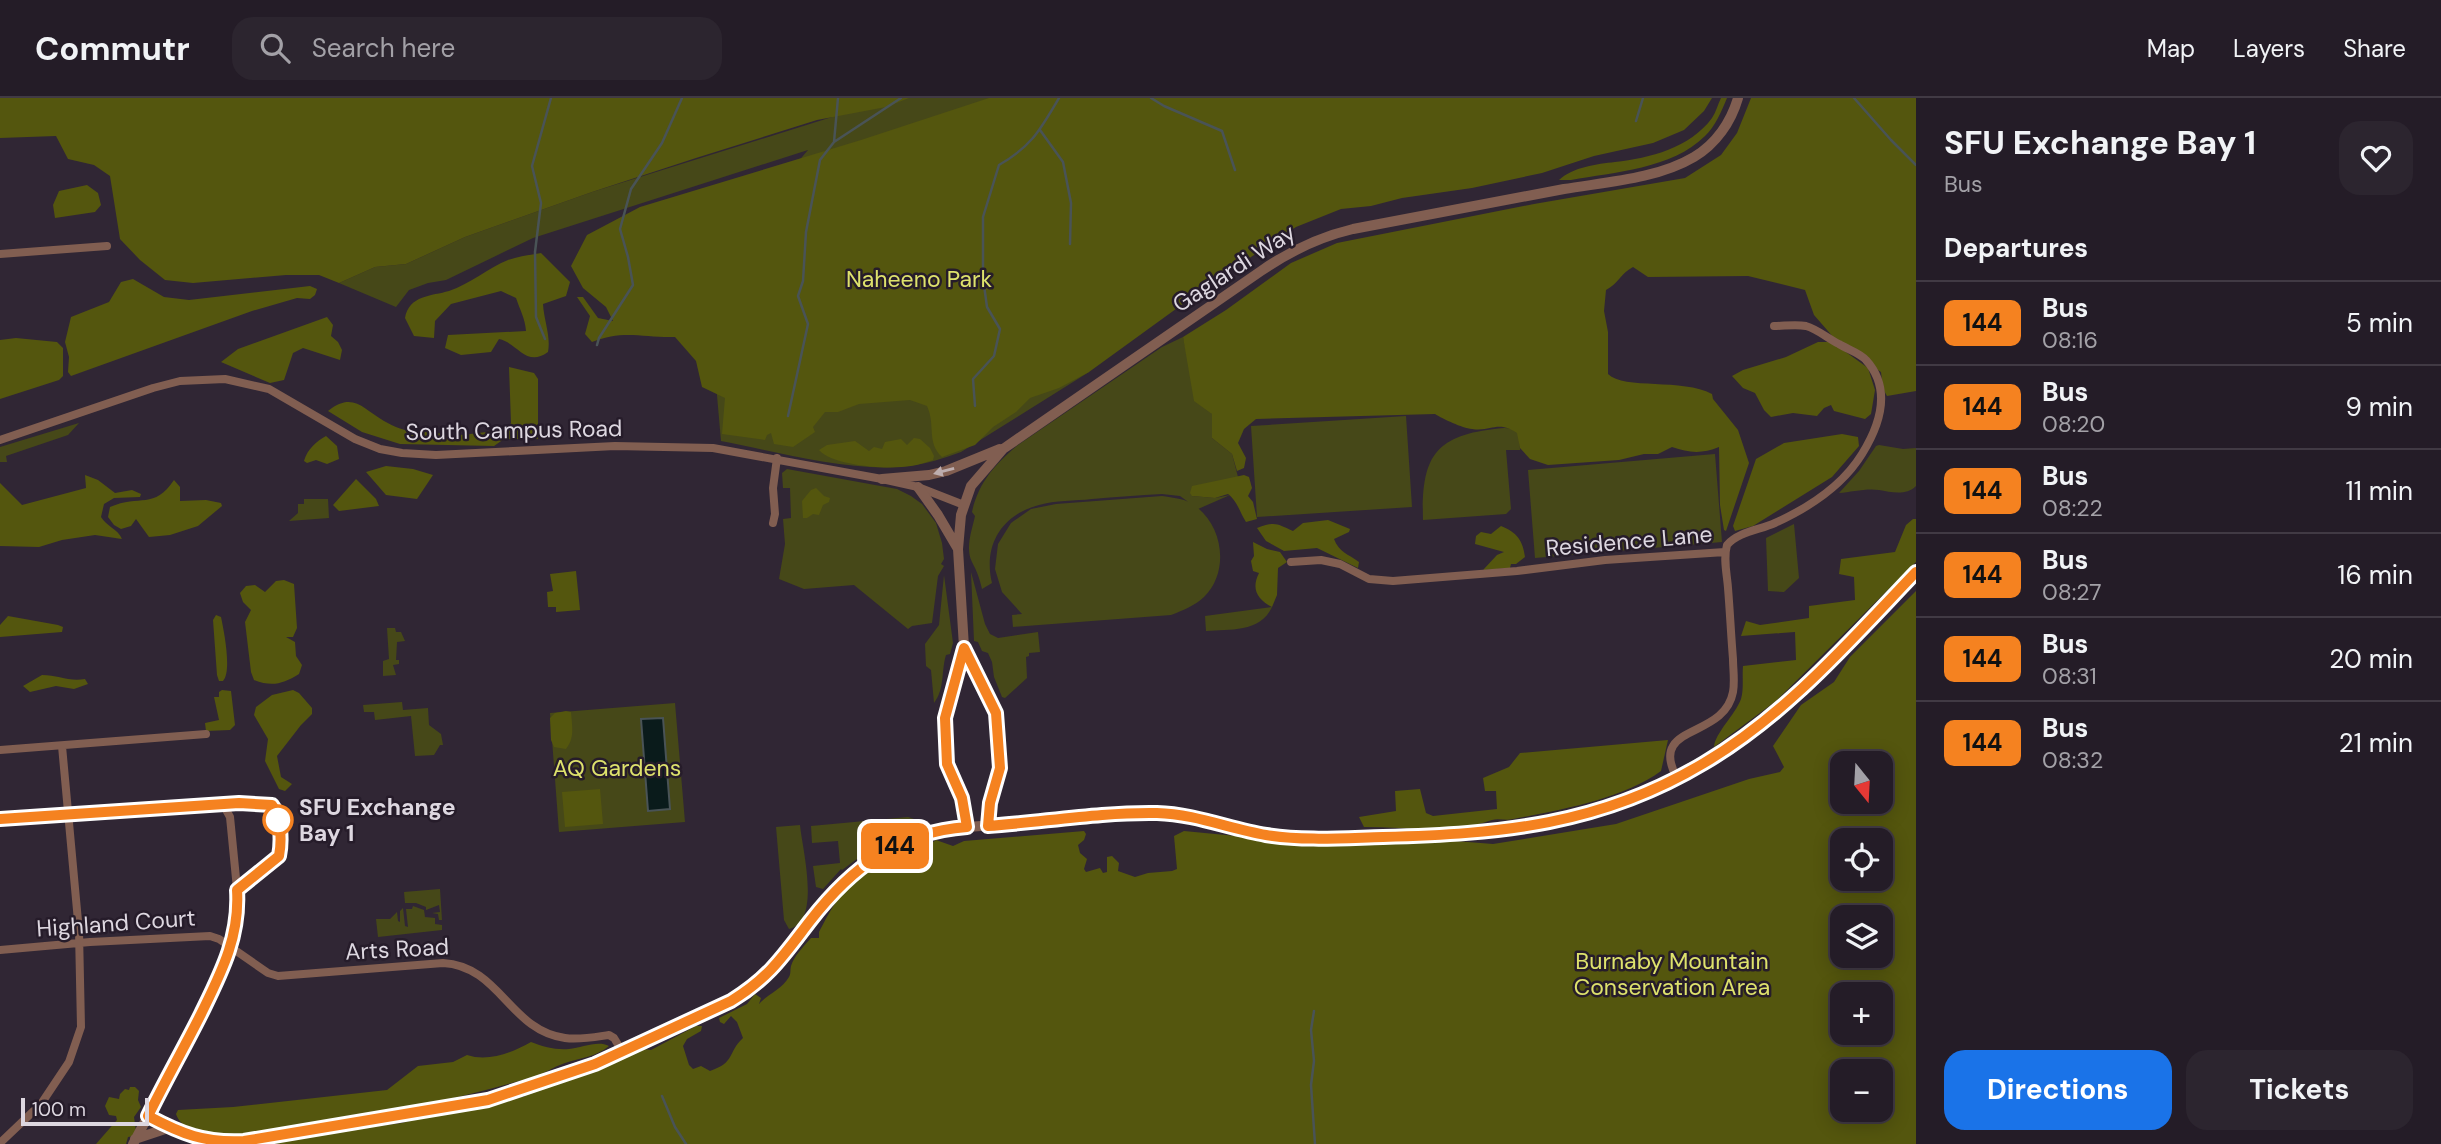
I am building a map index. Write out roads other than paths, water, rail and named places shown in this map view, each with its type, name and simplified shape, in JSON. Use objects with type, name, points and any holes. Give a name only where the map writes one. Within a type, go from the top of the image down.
[{"type":"street","name":"Gaglardi Way","points":[[945,718],[964,648],[958,549],[961,514],[978,475],[1003,449],[1261,271],[1299,248],[1353,229],[1622,179],[1672,167],[1703,152],[1730,120],[1738,98]]},
{"type":"street","points":[[0,254],[107,246]]},
{"type":"street","name":"Residence Lane","points":[[1291,562],[1321,561],[1340,564],[1369,579],[1393,581],[1725,552],[1731,540],[1796,512],[1852,469],[1870,440],[1882,403],[1882,393],[1876,376],[1865,359],[1807,327],[1773,326]]},
{"type":"street","name":"South Campus Road","points":[[0,440],[153,388],[180,381],[225,379],[269,389],[355,439],[380,449],[402,453],[436,455],[615,446],[688,446],[777,458],[882,478],[918,487],[964,505]]},
{"type":"street","points":[[882,478],[929,475],[946,471],[991,451],[1003,449]]},
{"type":"street","points":[[773,523],[773,488],[777,458]]},
{"type":"street","points":[[918,487],[958,549]]},
{"type":"street","points":[[1677,778],[1669,758],[1673,745],[1680,737],[1715,720],[1723,712],[1733,692],[1725,552]]},
{"type":"street","points":[[148,1116],[185,1135],[210,1140],[244,1141],[456,1107],[520,1090],[595,1064],[748,991],[776,966],[838,887],[868,862],[905,841],[932,832],[1156,813],[1185,816],[1240,830],[1280,836],[1344,838],[1485,833],[1598,812],[1677,778],[1715,756],[1785,705],[1916,572]]},
{"type":"street","name":"Gaglardi Way","points":[[964,648],[996,713]]},
{"type":"street","points":[[0,750],[206,734]]},
{"type":"street","points":[[0,1143],[40,1104],[69,1062],[81,1027],[79,943],[62,746]]},
{"type":"street","points":[[978,827],[990,803],[999,772],[999,760]]},
{"type":"street","points":[[947,764],[978,827]]},
{"type":"street","points":[[0,819],[218,803],[224,806],[230,817],[238,911],[232,947],[225,967],[134,1142]]},
{"type":"street","name":"Highland Court","points":[[0,950],[199,935],[219,939],[232,947]]},
{"type":"street","name":"Arts Road","points":[[232,947],[268,972],[278,975],[458,964],[482,975],[522,1018],[539,1029],[565,1038],[587,1039],[609,1035],[622,1051]]},
{"type":"street","points":[[134,1142],[168,1128]]},
{"type":"waterway","points":[[545,339],[536,317],[535,252],[541,203],[532,166],[551,98]]},
{"type":"waterway","points":[[597,345],[633,285],[620,229],[631,189],[662,143],[682,98]]},
{"type":"waterway","points":[[834,142],[838,98]]},
{"type":"waterway","points":[[788,416],[808,324],[798,296],[803,281],[806,232],[820,160],[834,142],[901,98]]},
{"type":"waterway","points":[[975,406],[973,379],[994,356],[1000,329],[987,307],[983,278],[983,217],[999,165],[1020,151],[1034,136],[1059,98]]},
{"type":"waterway","points":[[1151,98],[1222,131],[1235,170]]},
{"type":"waterway","points":[[1636,121],[1643,98]]},
{"type":"waterway","points":[[1854,98],[1916,165]]},
{"type":"waterway","points":[[1040,130],[1063,162],[1071,203],[1070,244]]},
{"type":"waterway","points":[[1314,1011],[1311,1030],[1314,1061],[1311,1085],[1315,1144]]},
{"type":"waterway","points":[[662,1096],[675,1127],[686,1144]]},
{"type":"tunnel","points":[[996,713],[999,760]]},
{"type":"tunnel","points":[[945,718],[947,764]]},
{"type":"place","name":"SFU Exchange Bay 1","points":[[278,820]]},
{"type":"park label","name":"Naheeno Park","points":[[919,279]]},
{"type":"park label","name":"AQ Gardens","points":[[617,768]]},
{"type":"park label","name":"Burnaby Mountain Conservation Area","points":[[1672,974]]}]
